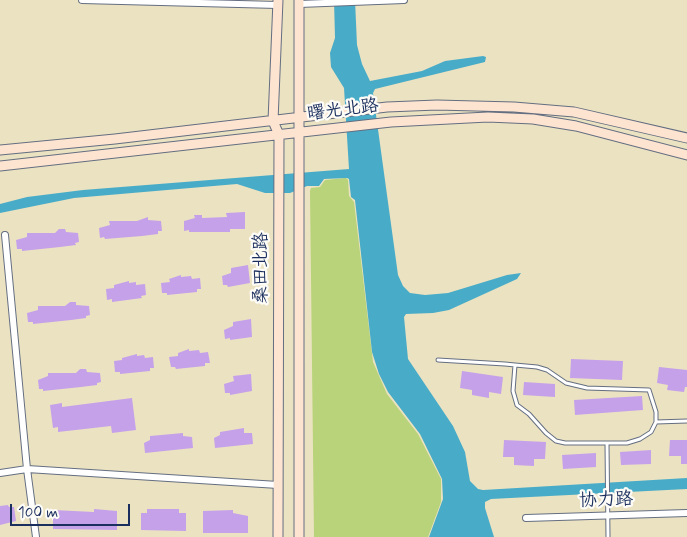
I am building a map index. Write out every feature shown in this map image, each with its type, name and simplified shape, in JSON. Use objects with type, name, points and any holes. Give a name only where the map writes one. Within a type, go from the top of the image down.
[{"type":"main road","name":"桑田北路","points":[[278,2],[273,121],[279,135],[278,537]]},
{"type":"main road","points":[[299,2],[300,537]]},
{"type":"main road","name":"曙光北路","points":[[0,150],[338,114],[387,107],[456,105],[574,112],[687,138]]},
{"type":"main road","name":"曙光北路","points":[[0,166],[391,122],[488,117],[533,119],[576,126],[687,155]]},
{"type":"street","points":[[82,0],[278,2]]},
{"type":"street","points":[[299,2],[404,0]]},
{"type":"street","points":[[5,235],[27,469],[36,537]]},
{"type":"street","points":[[0,473],[27,469],[278,485]]},
{"type":"street","name":"协力路","points":[[526,518],[687,513]]},
{"type":"lane","points":[[438,360],[515,365],[547,370],[566,383],[587,388],[649,390],[653,398],[656,422],[652,432],[640,439],[627,443],[565,443],[556,440],[546,434],[529,414],[517,405],[513,391],[515,365]]},
{"type":"lane","points":[[656,422],[687,421]]},
{"type":"lane","points":[[607,443],[608,537]]},
{"type":"green space","points":[[346,178],[348,180],[349,196],[354,202],[373,362],[387,394],[418,434],[441,479],[441,502],[428,537],[314,537],[310,191],[311,188],[320,187],[325,180]]},
{"type":"water","points":[[334,0],[355,0],[357,45],[362,64],[370,81],[422,71],[445,61],[486,57],[485,62],[375,89],[373,93],[398,275],[403,286],[410,293],[425,295],[448,293],[507,275],[521,273],[517,279],[449,310],[433,313],[406,314],[404,317],[408,359],[453,426],[465,452],[470,481],[478,489],[483,490],[687,478],[687,489],[491,499],[485,502],[485,508],[494,537],[429,537],[443,499],[442,479],[420,434],[388,392],[379,374],[372,352],[355,200],[351,197],[349,179],[347,178],[324,179],[319,186],[307,186],[290,193],[265,193],[237,184],[74,198],[0,213],[0,204],[27,197],[83,190],[349,169],[344,88],[331,67],[330,53],[335,38]]},
{"type":"building","points":[[245,212],[245,229],[230,229],[230,232],[184,231],[184,221],[195,218],[194,215],[202,215],[202,218],[227,217],[226,213]]},
{"type":"building","points":[[148,217],[148,220],[161,221],[162,231],[158,231],[158,234],[142,236],[100,238],[99,228],[110,225],[109,221],[137,221]]},
{"type":"building","points":[[59,229],[78,233],[79,242],[75,243],[76,245],[60,247],[22,251],[22,249],[17,249],[16,240],[27,237],[27,233],[55,233]]},
{"type":"building","points":[[248,265],[250,283],[228,287],[223,285],[222,276],[231,273],[231,268]]},
{"type":"building","points":[[181,275],[181,277],[191,276],[192,279],[200,278],[201,289],[197,289],[197,292],[167,295],[167,293],[162,293],[161,283],[170,282],[169,279]]},
{"type":"building","points":[[129,281],[129,283],[136,282],[136,285],[145,284],[146,295],[141,296],[142,298],[112,302],[112,299],[107,300],[106,289],[114,288],[114,285]]},
{"type":"building","points":[[70,302],[76,302],[76,305],[89,306],[90,315],[86,316],[86,318],[71,320],[33,324],[33,322],[28,322],[27,313],[38,310],[38,306],[65,306]]},
{"type":"building","points":[[251,319],[252,337],[225,339],[224,330],[233,326],[233,322]]},
{"type":"building","points":[[189,349],[189,351],[199,350],[200,353],[208,352],[210,363],[205,363],[205,366],[176,369],[171,367],[169,357],[178,356],[178,353]]},
{"type":"building","points":[[137,354],[137,356],[144,355],[145,358],[153,357],[154,368],[150,368],[150,371],[120,374],[120,372],[115,372],[114,361]]},
{"type":"building","points":[[571,359],[623,361],[622,380],[570,378]]},
{"type":"building","points":[[659,367],[687,370],[687,387],[685,387],[684,392],[667,390],[668,385],[657,383]]},
{"type":"building","points":[[80,369],[86,369],[87,372],[100,373],[101,382],[97,383],[97,385],[81,387],[43,391],[43,389],[39,389],[38,380],[48,376],[48,373],[76,373]]},
{"type":"building","points":[[462,371],[503,377],[501,394],[489,392],[489,398],[472,395],[472,390],[460,388]]},
{"type":"building","points":[[251,374],[252,391],[230,395],[230,393],[225,393],[224,384],[234,381],[233,376]]},
{"type":"building","points":[[524,382],[555,384],[555,397],[523,395]]},
{"type":"building","points":[[642,396],[643,410],[575,415],[574,400]]},
{"type":"building","points":[[132,398],[136,430],[112,433],[111,426],[58,432],[58,427],[53,428],[50,405],[62,403],[62,407]]},
{"type":"building","points":[[244,428],[244,433],[252,433],[253,444],[215,448],[214,438],[220,435],[220,432]]},
{"type":"building","points":[[183,433],[183,436],[192,437],[193,448],[145,453],[144,443],[150,440],[150,436]]},
{"type":"building","points":[[504,440],[546,442],[545,459],[534,459],[534,466],[514,465],[514,457],[503,457]]},
{"type":"building","points":[[670,440],[687,440],[687,464],[681,464],[681,456],[669,456]]},
{"type":"building","points":[[651,450],[651,464],[621,465],[620,452]]},
{"type":"building","points":[[596,453],[596,467],[563,469],[562,455]]},
{"type":"building","points":[[8,505],[9,507],[14,507],[16,521],[0,525],[0,506]]},
{"type":"building","points":[[94,509],[117,511],[117,530],[53,529],[53,510],[94,512]]},
{"type":"building","points":[[147,509],[179,509],[179,513],[186,513],[186,531],[141,530],[141,513],[147,513]]},
{"type":"building","points":[[233,510],[233,513],[248,516],[248,533],[203,533],[203,511]]}]
